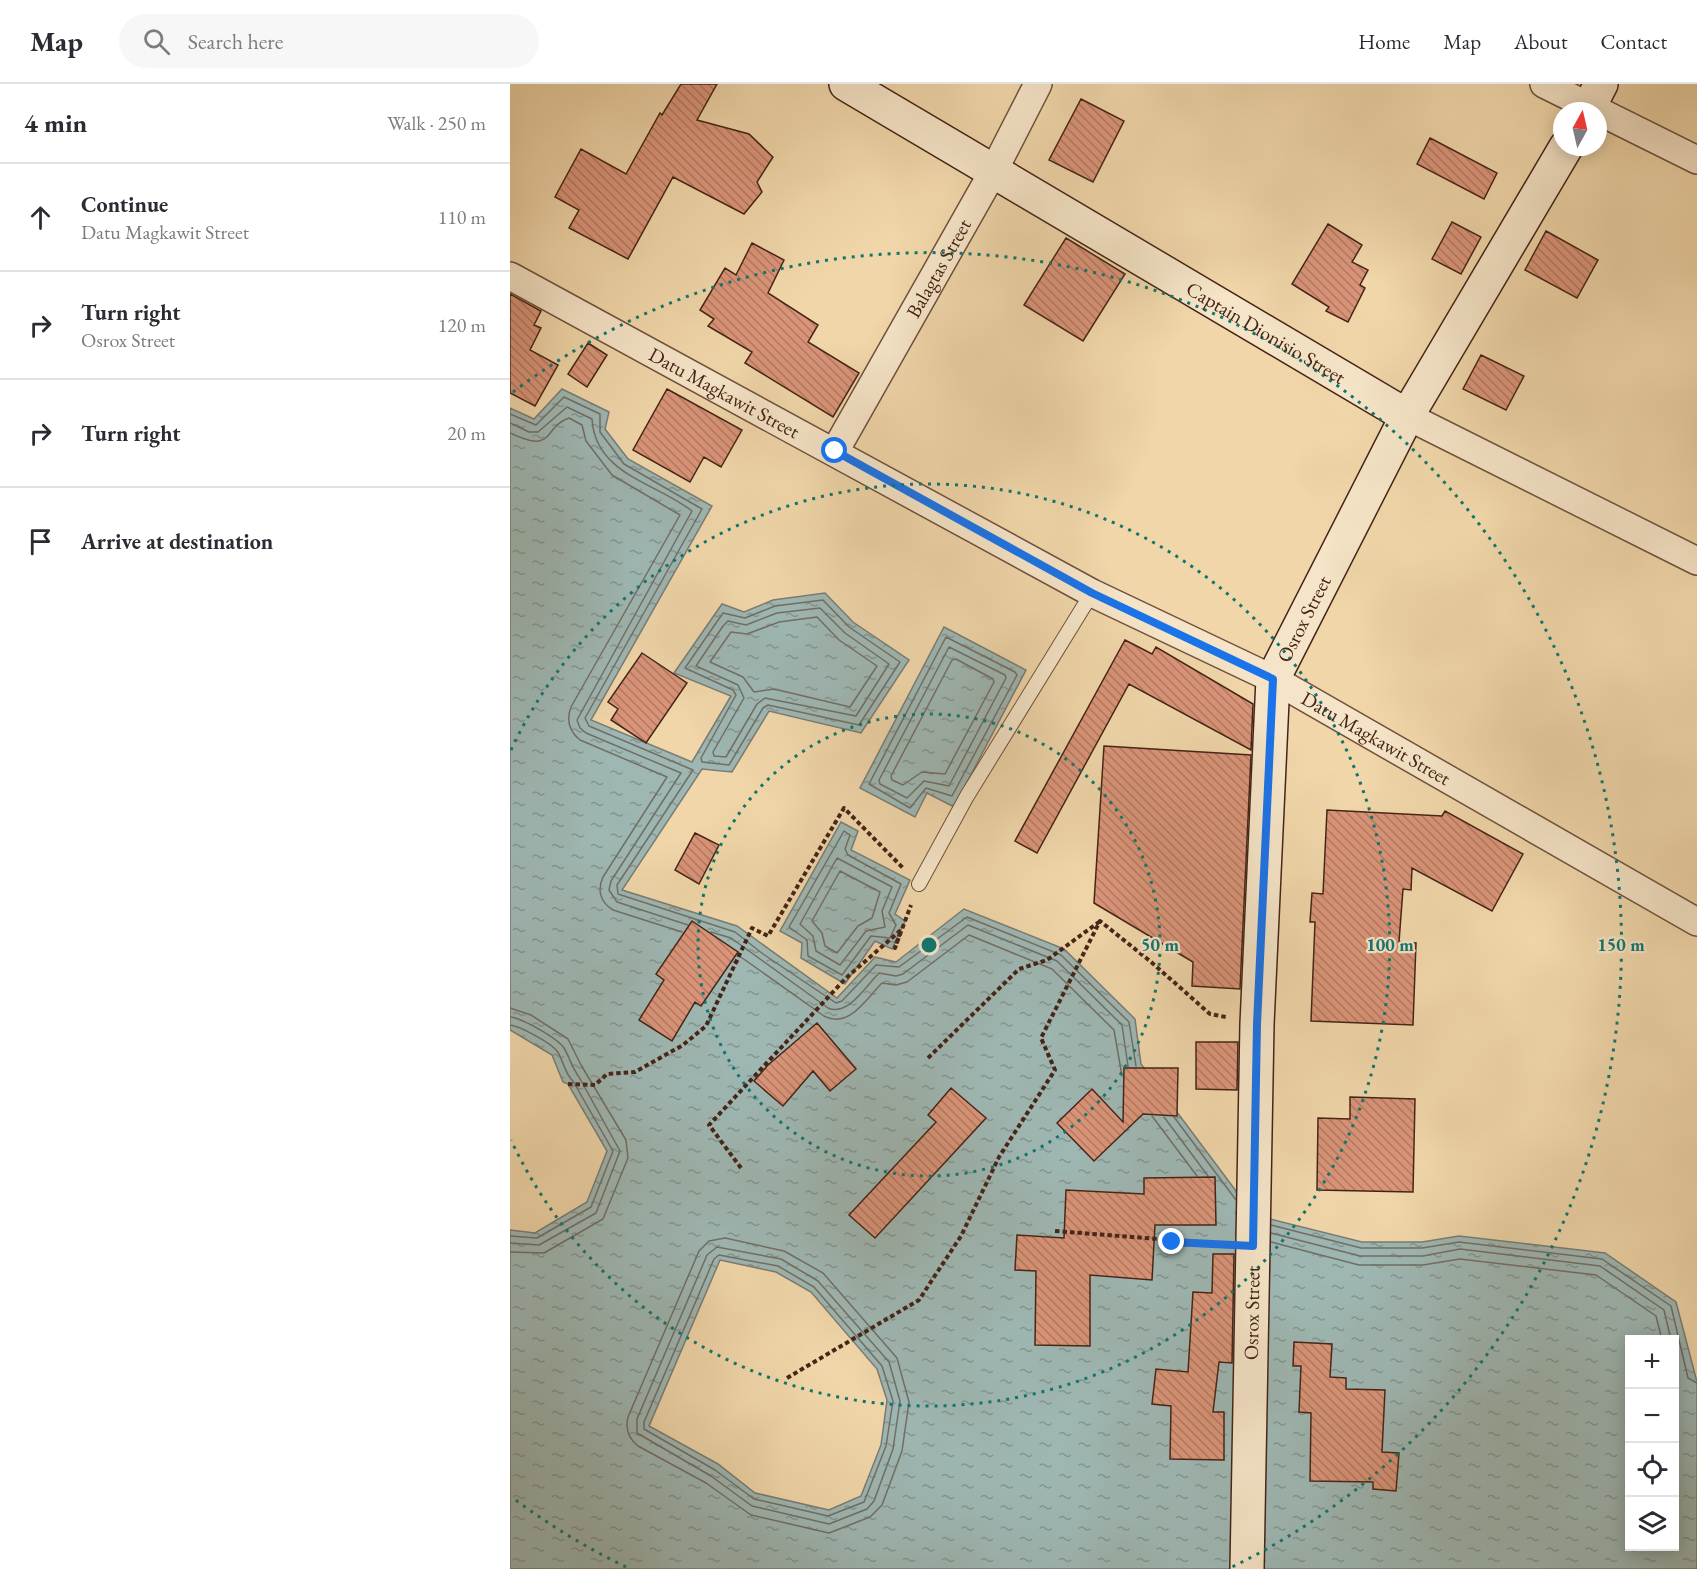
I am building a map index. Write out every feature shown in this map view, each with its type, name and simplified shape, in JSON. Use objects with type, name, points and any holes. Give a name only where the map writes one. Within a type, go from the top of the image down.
[{"type":"street","name":"Captain Dionisio Street","points":[[846,84],[1407,416],[1697,561]]},
{"type":"street","name":"Balagtas Street","points":[[835,451],[993,172],[1038,84]]},
{"type":"street","points":[[1544,84],[1593,100],[1697,159]]},
{"type":"street","name":"Osrox Street","points":[[1247,1569],[1257,1024],[1273,679],[1407,416],[1561,156]]},
{"type":"street","name":"Datu Magkawit Street","points":[[510,276],[1092,593],[1273,679],[1697,922]]},
{"type":"lane","points":[[919,884],[967,796],[1092,593]]},
{"type":"path","points":[[567,1084],[595,1085],[608,1074],[635,1071],[683,1045],[706,1026],[752,928],[768,936],[844,808],[879,847],[919,884],[896,948],[901,930],[838,987],[710,1125],[741,1168]]},
{"type":"path","points":[[1100,921],[1210,1014],[1257,1024]]},
{"type":"path","points":[[787,1378],[919,1299],[961,1236],[999,1157],[1055,1070],[1041,1038],[1100,921]]},
{"type":"path","points":[[928,1058],[1019,969],[1047,960],[1100,921]]},
{"type":"path","points":[[1055,1231],[1253,1246]]},
{"type":"water","points":[[562,389],[609,412],[605,429],[628,459],[712,506],[591,720],[692,762],[731,696],[674,673],[722,604],[744,612],[773,600],[825,593],[853,622],[909,660],[861,733],[769,711],[732,772],[702,769],[622,890],[737,926],[837,998],[875,957],[896,962],[964,909],[1064,949],[1135,1019],[1141,1064],[1254,1215],[1362,1242],[1422,1242],[1459,1236],[1605,1253],[1676,1302],[1697,1382],[1697,1569],[510,1569],[510,1230],[535,1233],[587,1202],[607,1151],[568,1084],[563,1082],[552,1055],[510,1030],[510,408],[534,419]],"holes":[[[720,1260],[776,1272],[811,1292],[877,1369],[887,1400],[881,1445],[861,1496],[829,1510],[755,1493],[718,1464],[649,1426]]]},
{"type":"water","points":[[944,627],[1026,670],[954,807],[927,793],[915,817],[860,788]]},
{"type":"water","points":[[841,822],[858,831],[851,850],[910,880],[895,914],[905,921],[892,949],[875,941],[845,984],[801,958],[802,943],[780,931]]},
{"type":"building","points":[[681,84],[717,84],[697,120],[749,134],[773,157],[757,182],[762,192],[744,214],[673,177],[628,259],[569,228],[579,210],[555,197],[581,149],[626,174],[660,113],[662,115]]},
{"type":"building","points":[[1081,99],[1124,121],[1093,182],[1049,160]]},
{"type":"building","points":[[1430,138],[1497,173],[1484,199],[1417,164]]},
{"type":"building","points":[[1452,222],[1481,237],[1461,274],[1432,259]]},
{"type":"building","points":[[1328,224],[1362,245],[1352,262],[1368,270],[1360,285],[1365,288],[1348,322],[1326,311],[1329,307],[1292,284]]},
{"type":"building","points":[[1546,231],[1598,260],[1577,298],[1525,270]]},
{"type":"building","points":[[1066,238],[1125,274],[1083,341],[1024,305]]},
{"type":"building","points":[[752,243],[784,260],[768,293],[818,325],[808,342],[859,373],[833,417],[745,363],[752,352],[708,326],[714,319],[700,310],[725,268],[736,275]]},
{"type":"building","points":[[510,294],[541,311],[534,325],[541,328],[530,350],[558,365],[535,406],[510,393]]},
{"type":"building","points":[[588,343],[607,355],[587,387],[568,374]]},
{"type":"building","points":[[1481,355],[1524,376],[1506,410],[1463,389]]},
{"type":"building","points":[[667,389],[742,430],[721,467],[704,457],[690,482],[633,450]]},
{"type":"building","points":[[1125,640],[1152,654],[1156,647],[1253,704],[1251,750],[1129,684],[1037,853],[1015,841]]},
{"type":"building","points":[[642,653],[687,683],[646,743],[611,720],[618,709],[608,702]]},
{"type":"building","points":[[1104,746],[1251,755],[1240,989],[1192,986],[1193,962],[1094,903]]},
{"type":"building","points":[[1327,810],[1442,816],[1445,811],[1523,854],[1492,911],[1412,868],[1411,890],[1403,889],[1399,942],[1416,943],[1413,1025],[1311,1021],[1315,922],[1310,922],[1312,893],[1323,894]]},
{"type":"building","points":[[695,833],[719,845],[699,884],[675,870]]},
{"type":"building","points":[[692,921],[738,952],[701,1006],[695,1002],[672,1041],[639,1020],[664,980],[656,974]]},
{"type":"building","points":[[817,1023],[856,1069],[830,1091],[813,1071],[783,1106],[754,1081],[768,1065]]},
{"type":"building","points":[[1196,1042],[1238,1042],[1237,1090],[1196,1089]]},
{"type":"building","points":[[1124,1068],[1178,1068],[1177,1116],[1143,1114],[1094,1161],[1057,1123],[1092,1089],[1123,1122]]},
{"type":"building","points":[[951,1088],[986,1118],[875,1238],[849,1215],[936,1122],[928,1115]]},
{"type":"building","points":[[1350,1097],[1415,1099],[1413,1192],[1317,1190],[1318,1118],[1350,1119]]},
{"type":"building","points":[[1215,1177],[1216,1225],[1155,1225],[1152,1280],[1090,1275],[1090,1346],[1035,1345],[1036,1271],[1015,1270],[1017,1235],[1064,1238],[1066,1190],[1144,1194],[1144,1178]]},
{"type":"building","points":[[1213,1254],[1234,1254],[1232,1363],[1219,1362],[1213,1412],[1224,1412],[1224,1460],[1170,1459],[1171,1406],[1152,1404],[1156,1369],[1188,1372],[1193,1292],[1212,1293]]},
{"type":"building","points":[[1294,1342],[1332,1344],[1330,1377],[1346,1378],[1346,1389],[1385,1390],[1382,1452],[1399,1453],[1396,1491],[1373,1489],[1373,1482],[1310,1481],[1311,1413],[1299,1412],[1301,1366],[1293,1366]]},
{"type":"route","points":[[835,451],[1092,593],[1273,679],[1257,1024],[1253,1246],[1172,1242]]}]
